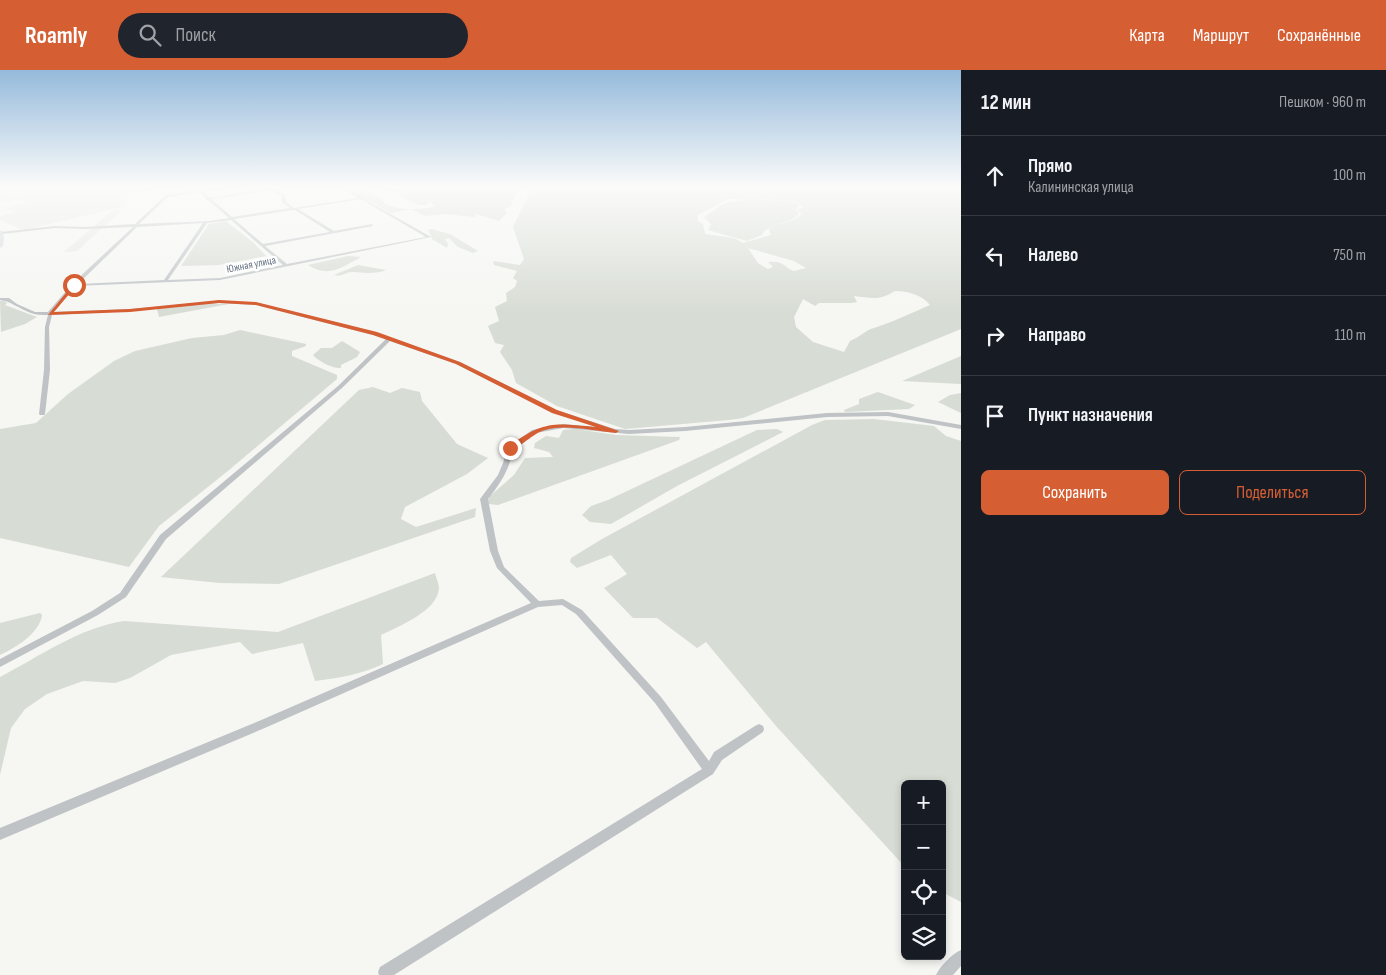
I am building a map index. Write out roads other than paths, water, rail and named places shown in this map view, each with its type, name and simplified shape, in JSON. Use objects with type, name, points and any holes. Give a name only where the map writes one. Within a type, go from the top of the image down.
[{"type":"main road","points":[[0,246],[1,232]]},
{"type":"street","points":[[1,232],[42,228]]},
{"type":"street","points":[[42,414],[50,314],[74,285],[134,228]]},
{"type":"street","points":[[165,281],[202,228]]},
{"type":"street","points":[[243,228],[286,266]]},
{"type":"street","points":[[327,228],[333,232]]},
{"type":"street","points":[[262,245],[354,228]]},
{"type":"street","name":"Южная улица","points":[[74,285],[220,279],[429,237],[414,228]]},
{"type":"street","points":[[0,299],[7,299],[15,305],[34,313],[50,314],[238,302],[300,314],[389,339],[458,363],[554,411],[616,431]]},
{"type":"street","points":[[0,663],[95,613],[123,595],[163,536],[340,387],[389,339]]},
{"type":"street","points":[[537,604],[501,568],[494,551],[484,499],[498,483],[507,464],[510,448],[534,431],[563,426],[616,431],[685,429],[827,415],[888,414],[961,427]]},
{"type":"street","points":[[0,834],[254,728],[537,604],[563,602],[579,612],[658,700],[709,770]]},
{"type":"street","points":[[386,975],[385,972],[709,770],[718,756],[759,729]]},
{"type":"street","points":[[943,975],[961,957]]}]
